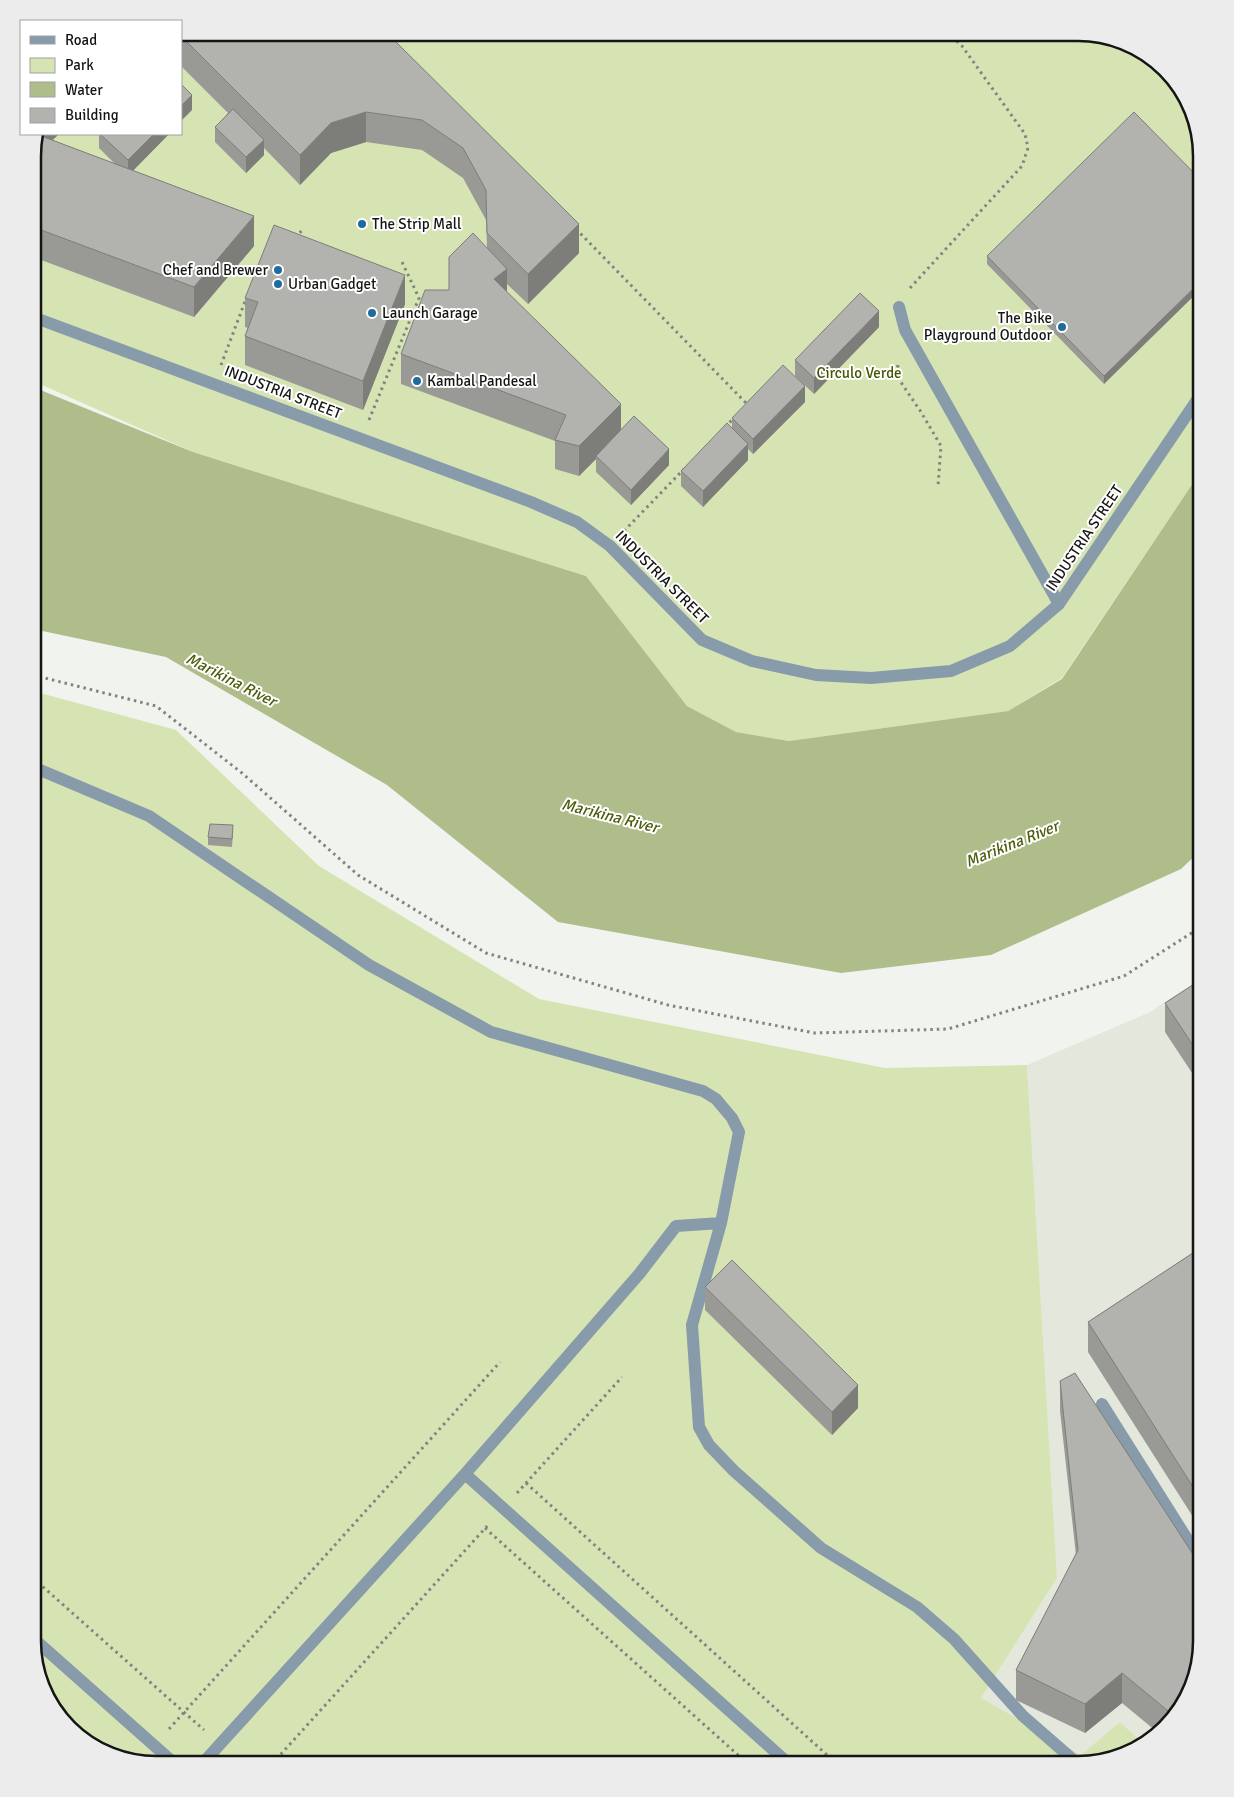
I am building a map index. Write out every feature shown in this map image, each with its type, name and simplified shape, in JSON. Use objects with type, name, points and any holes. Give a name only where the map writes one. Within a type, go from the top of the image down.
[{"type":"street","points":[[899,307],[905,330],[1059,604]]},
{"type":"street","name":"INDUSTRIA STREET","points":[[41,320],[531,502],[577,522],[610,546],[702,640],[752,661],[816,674],[871,678],[951,672],[1010,646],[1059,604],[1193,407]]},
{"type":"street","points":[[41,770],[149,816],[369,965],[491,1032],[703,1091],[716,1099],[732,1118],[739,1132],[721,1223],[692,1325],[699,1427],[709,1445],[734,1471],[821,1548],[917,1607],[954,1639],[1023,1716],[1069,1756]]},
{"type":"street","points":[[209,1756],[466,1474],[640,1273],[676,1226],[721,1223]]},
{"type":"street","points":[[1102,1404],[1193,1547]]},
{"type":"street","points":[[466,1474],[780,1756]]},
{"type":"street","points":[[41,1646],[166,1756]]},
{"type":"path","points":[[395,41],[396,45]]},
{"type":"path","points":[[899,307],[905,294],[1022,166],[1028,148],[1025,134],[957,41]]},
{"type":"path","points":[[575,228],[747,404],[720,432]]},
{"type":"path","points":[[286,240],[302,231]]},
{"type":"path","points":[[361,439],[419,298],[402,262]]},
{"type":"path","points":[[215,383],[249,291]]},
{"type":"path","points":[[905,330],[896,375],[941,446],[938,486]]},
{"type":"path","points":[[610,546],[685,468]]},
{"type":"path","points":[[41,677],[156,706],[242,773],[358,875],[486,953],[668,1005],[815,1033],[948,1029],[1124,976],[1193,934]]},
{"type":"path","points":[[154,1746],[500,1362]]},
{"type":"path","points":[[279,1756],[622,1376]]},
{"type":"path","points":[[526,1483],[828,1756]]},
{"type":"path","points":[[485,1528],[739,1756]]},
{"type":"path","points":[[41,1586],[233,1756]]},
{"type":"shaded area","points":[[1193,983],[1192,1656],[1184,1685],[1177,1698],[1169,1711],[1148,1732],[1138,1738],[1120,1722],[1081,1756],[980,1698],[1057,1578],[1027,1065],[1150,1012]]},
{"type":"green space","name":"Circulo Verde","points":[[182,41],[1085,41],[1122,50],[1148,65],[1169,86],[1184,112],[1192,141],[1193,156],[1193,483],[1062,678],[1008,711],[789,741],[736,732],[687,706],[586,576],[193,452],[41,385],[41,149],[43,135],[182,135]]},
{"type":"green space","points":[[41,693],[176,730],[319,866],[539,999],[885,1068],[1027,1065],[1057,1578],[981,1698],[1081,1755],[1120,1722],[1138,1738],[1122,1747],[1107,1752],[1078,1756],[149,1756],[112,1747],[86,1732],[75,1722],[65,1711],[50,1685],[42,1656],[41,1641]]},
{"type":"water","name":"Marikina River","points":[[41,390],[193,452],[586,576],[687,706],[736,732],[789,741],[1008,711],[1062,679],[1193,483],[1193,858],[1181,869],[991,955],[841,973],[558,922],[387,785],[166,657],[41,631]]},
{"type":"building","points":[[186,41],[395,41],[579,224],[528,274],[487,233],[486,190],[463,148],[422,120],[366,112],[331,123],[300,155]]},
{"type":"building","points":[[182,85],[192,95],[182,105]]},
{"type":"building","points":[[233,109],[264,140],[246,157],[215,127]]},
{"type":"building","points":[[1134,112],[1193,172],[1193,289],[1104,376],[987,256]]},
{"type":"building","points":[[101,135],[153,135],[128,160]]},
{"type":"building","points":[[43,137],[254,216],[194,287],[41,230],[41,149]]},
{"type":"building","points":[[274,225],[405,275],[363,381],[245,336],[258,302],[245,298]]},
{"type":"building","points":[[473,233],[507,269],[494,279],[621,404],[579,446],[555,440],[566,415],[401,354],[425,290],[449,290],[449,257]]},
{"type":"building","points":[[860,293],[879,311],[814,378],[795,360]]},
{"type":"building","points":[[783,365],[805,386],[753,439],[732,418]]},
{"type":"building","points":[[634,416],[669,449],[631,490],[596,456]]},
{"type":"building","points":[[727,423],[748,444],[703,491],[681,471]]},
{"type":"building","points":[[210,824],[233,825],[232,839],[208,837]]},
{"type":"building","points":[[1193,985],[1193,1045],[1165,1003]]},
{"type":"building","points":[[1193,1253],[1193,1487],[1088,1322]]},
{"type":"building","points":[[732,1260],[858,1385],[832,1412],[705,1287]]},
{"type":"building","points":[[1075,1373],[1193,1554],[1192,1656],[1184,1685],[1169,1711],[1122,1673],[1085,1704],[1016,1670],[1078,1550],[1060,1381]]},
{"type":"place","name":"The Strip Mall","points":[[362,224]]},
{"type":"place","name":"Chef and Brewer","points":[[278,270]]},
{"type":"place","name":"Urban Gadget","points":[[278,284]]},
{"type":"place","name":"Launch Garage","points":[[372,313]]},
{"type":"place","name":"The Bike Playground Outdoor","points":[[1062,327]]},
{"type":"place","name":"Kambal Pandesal","points":[[417,381]]}]
